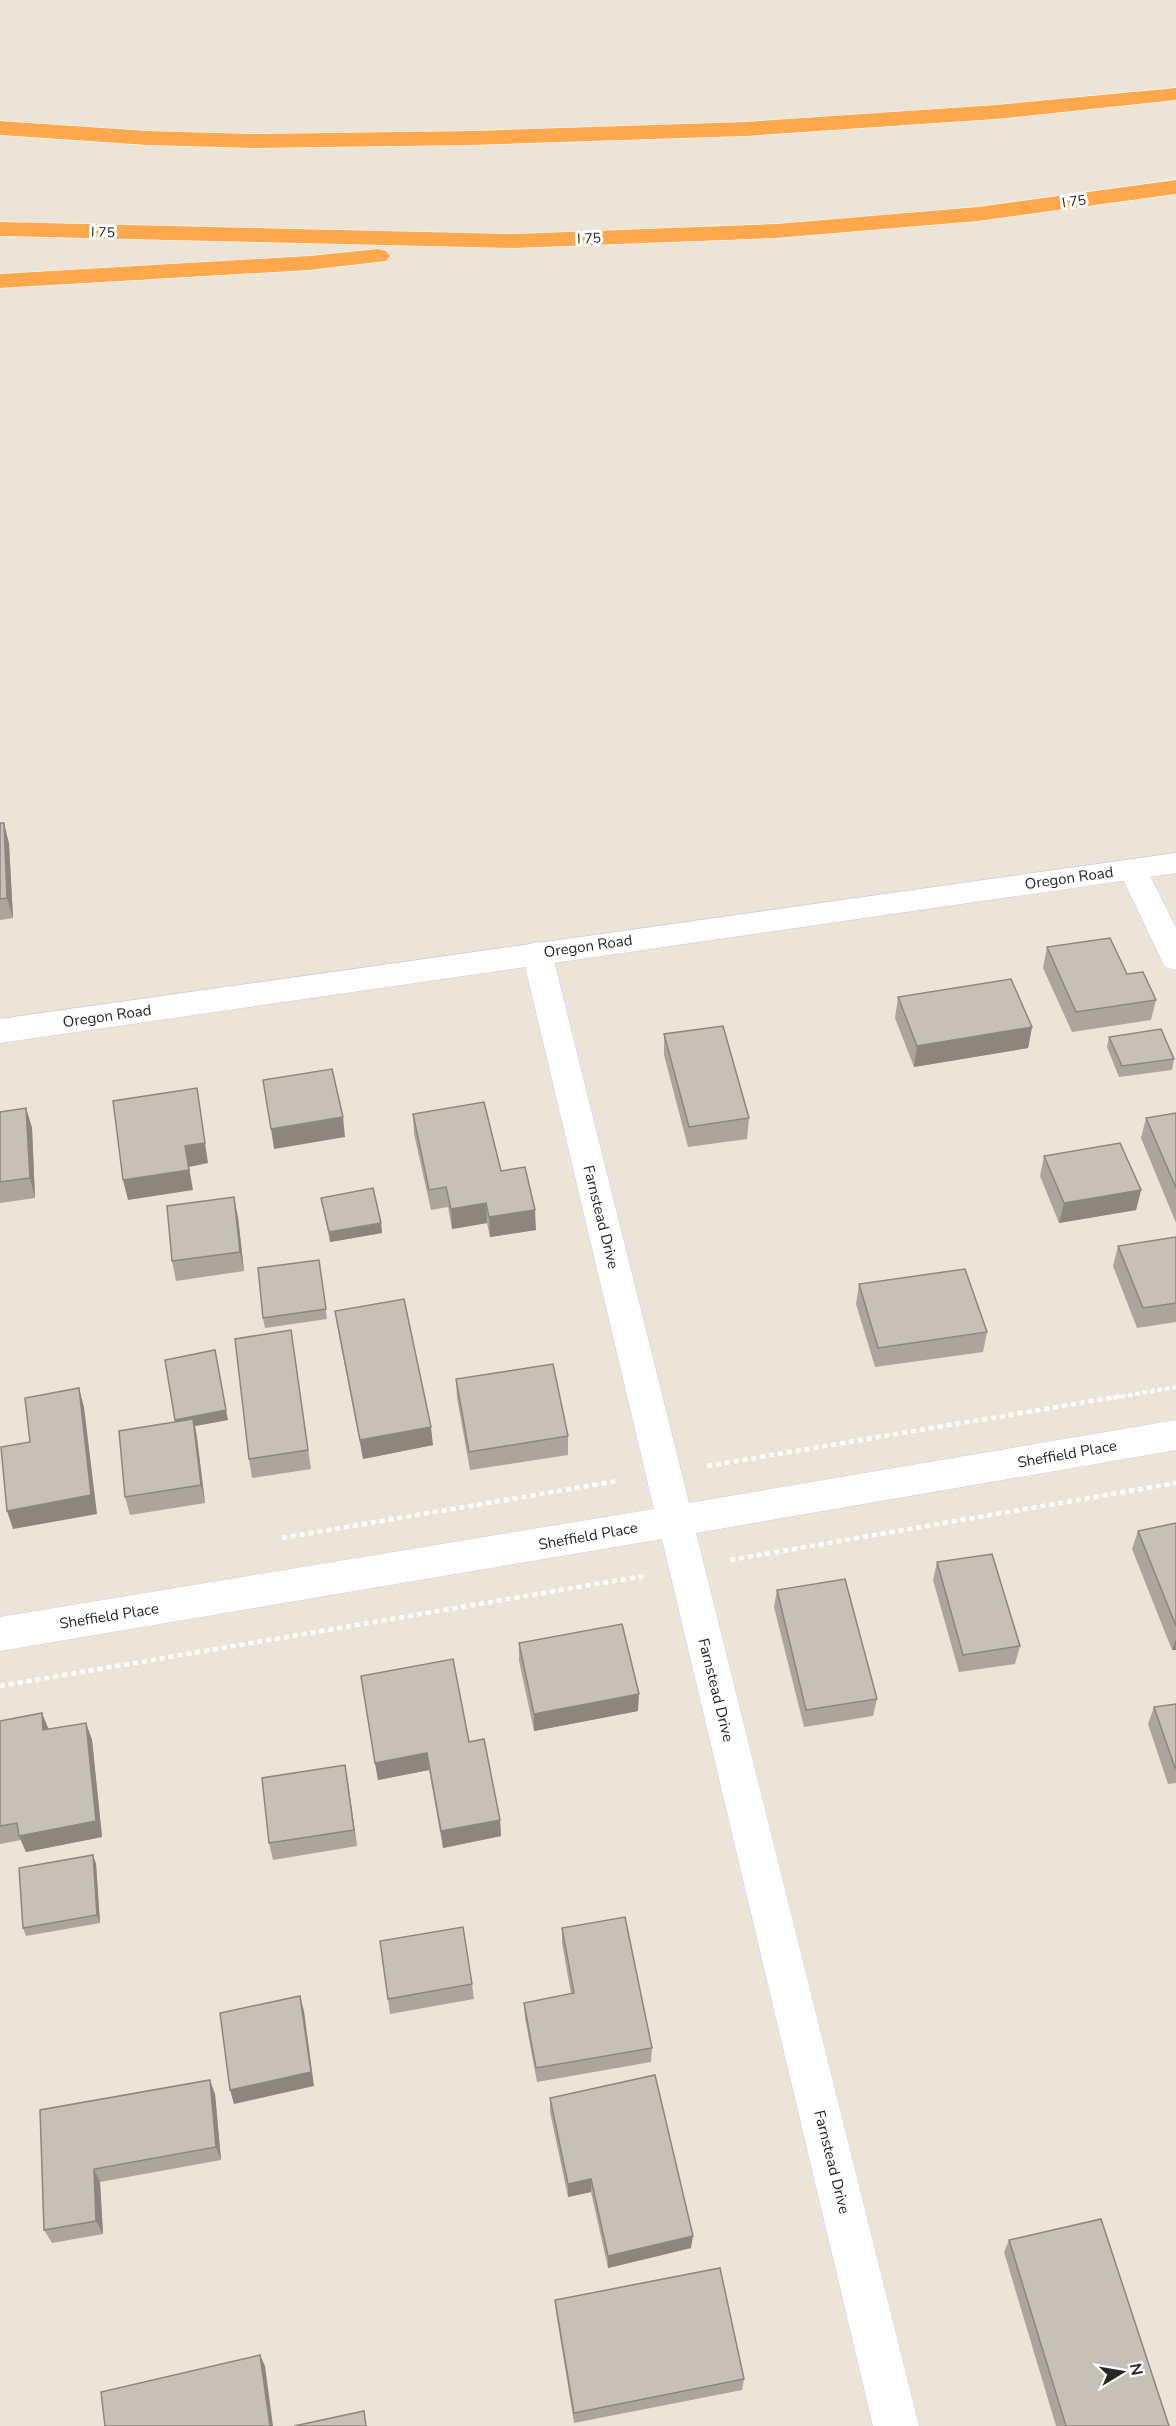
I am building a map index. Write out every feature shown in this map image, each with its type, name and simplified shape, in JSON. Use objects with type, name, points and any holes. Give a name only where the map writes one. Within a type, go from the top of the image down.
[{"type":"highway","points":[[0,128],[147,138],[253,141],[472,138],[745,129],[996,112],[1176,94]]},
{"type":"highway","points":[[0,109],[253,141]]},
{"type":"highway","name":"I 75","points":[[0,229],[514,241],[776,231],[978,214],[1176,187]]},
{"type":"highway","points":[[0,281],[309,263],[514,241]]},
{"type":"street","name":"Oregon Road","points":[[0,1032],[537,953],[1176,863]]},
{"type":"street","points":[[1133,869],[1176,959]]},
{"type":"street","name":"Farnstead Drive","points":[[537,953],[896,2426]]},
{"type":"street","name":"Sheffield Place","points":[[0,1634],[1176,1435]]},
{"type":"path","points":[[279,1539],[1176,1387]]},
{"type":"path","points":[[0,1686],[1176,1483]]},
{"type":"building","points":[[0,823],[4,823],[7,898],[0,899]]},
{"type":"building","points":[[1110,938],[1127,974],[1143,972],[1156,1000],[1076,1012],[1047,947]]},
{"type":"building","points":[[1011,979],[1032,1027],[917,1046],[898,997]]},
{"type":"building","points":[[723,1026],[749,1118],[689,1127],[664,1034]]},
{"type":"building","points":[[1161,1029],[1174,1059],[1122,1066],[1109,1037]]},
{"type":"building","points":[[332,1069],[343,1117],[271,1129],[263,1080]]},
{"type":"building","points":[[197,1088],[205,1143],[185,1146],[189,1170],[123,1180],[113,1101]]},
{"type":"building","points":[[484,1102],[501,1171],[525,1167],[535,1210],[489,1217],[486,1203],[451,1209],[446,1187],[429,1190],[413,1114]]},
{"type":"building","points":[[26,1108],[30,1178],[0,1182],[0,1112]]},
{"type":"building","points":[[1176,1113],[1176,1188],[1146,1118]]},
{"type":"building","points":[[1120,1143],[1141,1190],[1064,1203],[1044,1156]]},
{"type":"building","points":[[373,1188],[381,1223],[329,1232],[321,1198]]},
{"type":"building","points":[[234,1197],[240,1252],[172,1261],[167,1206]]},
{"type":"building","points":[[1176,1237],[1176,1303],[1143,1308],[1118,1246]]},
{"type":"building","points":[[319,1260],[326,1309],[263,1318],[258,1268]]},
{"type":"building","points":[[965,1269],[987,1332],[878,1348],[859,1284]]},
{"type":"building","points":[[404,1299],[431,1427],[360,1440],[335,1311]]},
{"type":"building","points":[[291,1330],[308,1450],[249,1459],[235,1339]]},
{"type":"building","points":[[215,1350],[226,1410],[175,1420],[165,1360]]},
{"type":"building","points":[[553,1364],[568,1436],[469,1452],[456,1379]]},
{"type":"building","points":[[79,1388],[91,1495],[7,1511],[1,1447],[30,1442],[25,1398]]},
{"type":"building","points":[[193,1419],[201,1485],[125,1497],[119,1431]]},
{"type":"building","points":[[1176,1523],[1176,1626],[1138,1531]]},
{"type":"building","points":[[992,1554],[1020,1646],[963,1655],[937,1562]]},
{"type":"building","points":[[845,1579],[877,1699],[806,1710],[777,1590]]},
{"type":"building","points":[[622,1624],[639,1694],[534,1714],[519,1643]]},
{"type":"building","points":[[453,1659],[469,1742],[484,1739],[500,1820],[441,1831],[427,1753],[375,1763],[361,1676]]},
{"type":"building","points":[[1176,1704],[1176,1768],[1175,1768],[1154,1707]]},
{"type":"building","points":[[42,1713],[43,1730],[86,1723],[96,1821],[19,1836],[17,1823],[0,1826],[0,1721]]},
{"type":"building","points":[[345,1765],[354,1830],[269,1843],[262,1778]]},
{"type":"building","points":[[93,1855],[97,1915],[23,1928],[19,1868]]},
{"type":"building","points":[[625,1917],[652,2048],[536,2068],[524,2003],[574,1993],[562,1928]]},
{"type":"building","points":[[463,1927],[472,1984],[388,1999],[380,1941]]},
{"type":"building","points":[[300,1996],[311,2072],[230,2090],[220,2013]]},
{"type":"building","points":[[655,2075],[693,2236],[608,2256],[591,2179],[568,2184],[550,2098]]},
{"type":"building","points":[[210,2080],[216,2147],[94,2169],[96,2221],[44,2230],[40,2110]]},
{"type":"building","points":[[1101,2219],[1169,2426],[1066,2426],[1009,2240]]},
{"type":"building","points":[[720,2268],[744,2379],[574,2413],[555,2300]]},
{"type":"building","points":[[260,2355],[270,2426],[105,2426],[101,2392]]},
{"type":"building","points":[[364,2411],[366,2426],[294,2426]]}]
